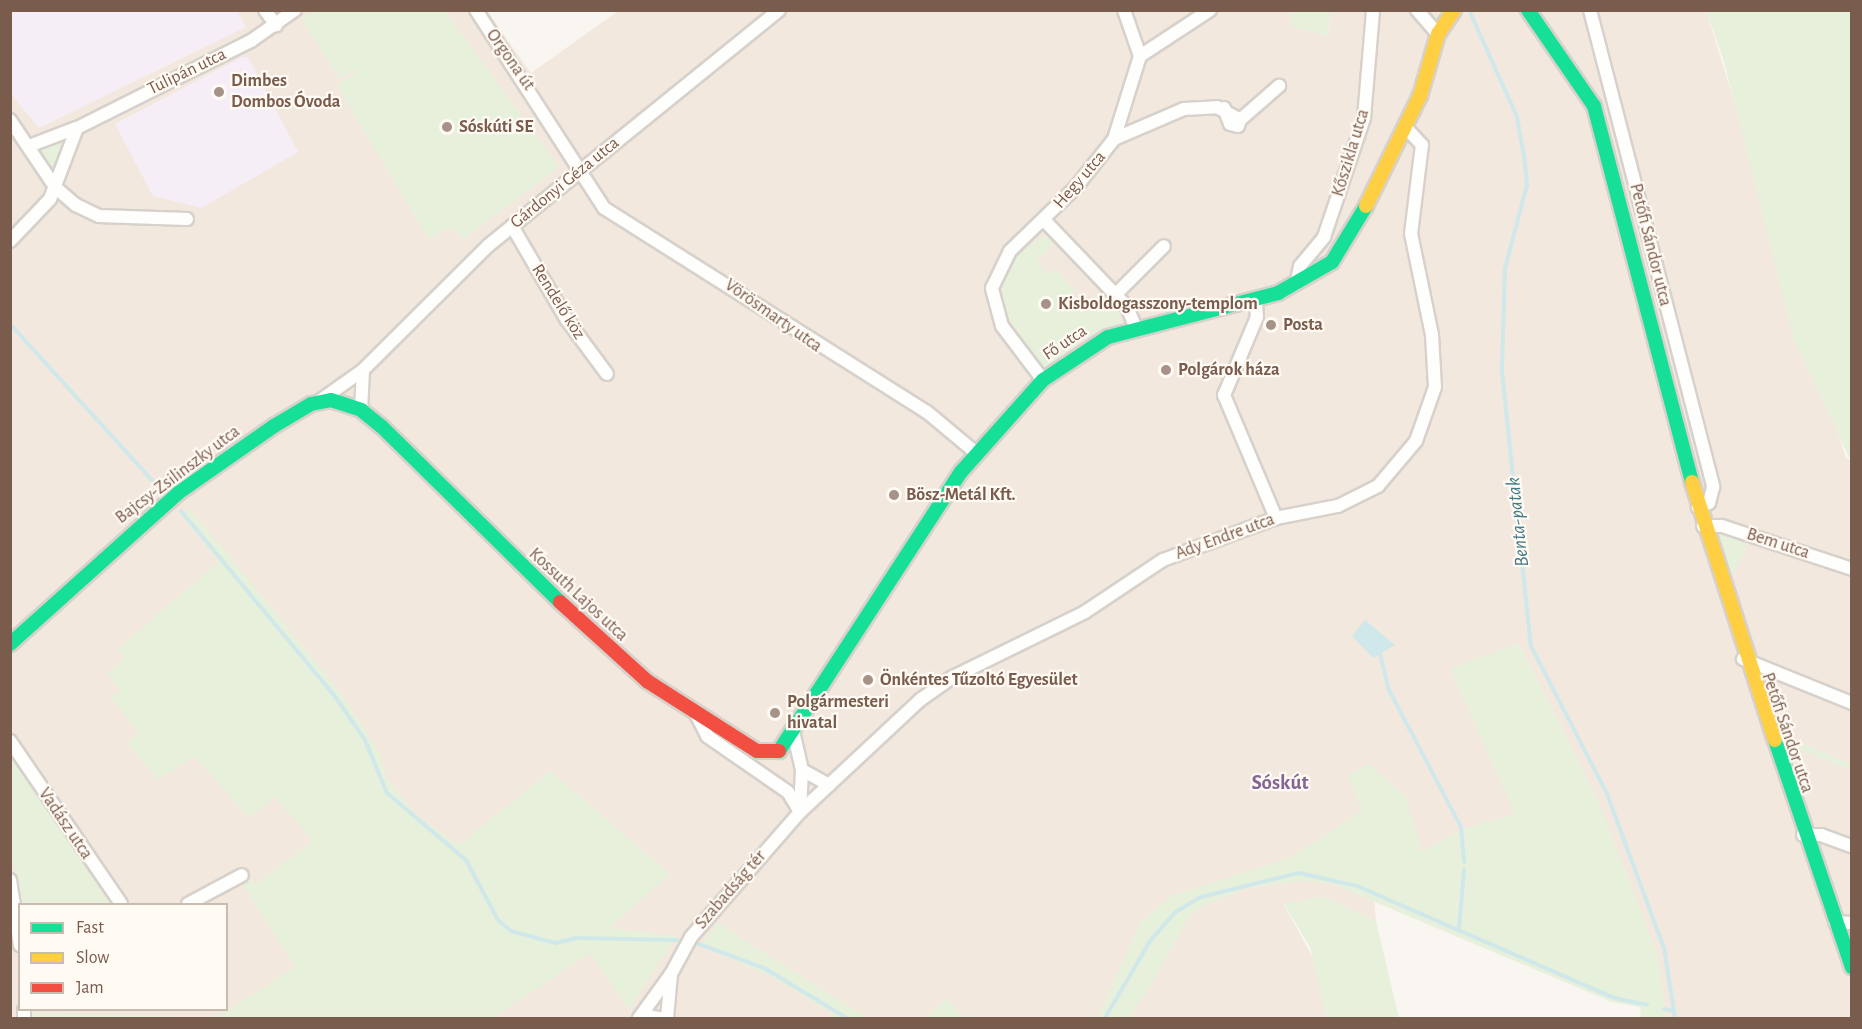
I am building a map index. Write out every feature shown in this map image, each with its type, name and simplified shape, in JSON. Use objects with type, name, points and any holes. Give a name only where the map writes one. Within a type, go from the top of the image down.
[{"type":"street","points":[[265,10],[276,25]]},
{"type":"street","name":"Tulipán utca","points":[[29,146],[77,128],[276,25],[295,10]]},
{"type":"street","name":"Orgona út","points":[[476,10],[550,117],[579,173]]},
{"type":"street","name":"Gárdonyi Géza utca","points":[[321,400],[363,370],[512,226],[579,173],[765,15],[779,10]]},
{"type":"street","points":[[1124,10],[1140,56],[1209,10]]},
{"type":"street","name":"Kőszikla utca","points":[[1296,284],[1300,266],[1324,237],[1364,118],[1373,10]]},
{"type":"street","points":[[1417,10],[1438,34]]},
{"type":"street","name":"Petőfi Sándor utca","points":[[1528,10],[1594,106],[1703,526],[1743,659],[1851,968]]},
{"type":"street","name":"Petőfi Sándor utca","points":[[1590,10],[1713,487],[1709,503],[1698,507]]},
{"type":"street","name":"Fő utca","points":[[794,735],[975,452],[1043,380],[1091,345],[1136,328],[1256,300],[1296,284],[1342,251],[1406,129],[1438,34],[1450,16]]},
{"type":"street","name":"Hegy utca","points":[[1114,139],[1124,114],[1140,56]]},
{"type":"street","name":"Hegy utca","points":[[1043,380],[1002,326],[992,288],[1010,251],[1044,220],[1114,139],[1137,125],[1184,109],[1224,108],[1240,120],[1279,86]]},
{"type":"street","points":[[1124,114],[1137,125]]},
{"type":"street","points":[[10,120],[55,187],[99,216],[188,219]]},
{"type":"street","points":[[10,241],[38,216],[55,187],[77,128]]},
{"type":"street","name":"Ady Endre utca","points":[[800,812],[934,688],[1085,612],[1163,560],[1276,518],[1338,507],[1378,486],[1416,441],[1433,399],[1432,335],[1411,234],[1422,145],[1406,129]]},
{"type":"street","name":"Vörösmarty utca","points":[[579,173],[616,218],[685,256],[829,355],[927,412],[975,452]]},
{"type":"street","name":"Hegy utca","points":[[1044,220],[1115,295],[1136,328]]},
{"type":"street","name":"Rendelő köz","points":[[512,226],[567,320],[607,374]]},
{"type":"street","points":[[1115,295],[1164,246]]},
{"type":"street","points":[[1256,300],[1257,318],[1224,395],[1276,518]]},
{"type":"street","points":[[321,400],[361,410],[363,370]]},
{"type":"street","name":"Bajcsy-Zsilinszky utca","points":[[10,644],[178,493],[321,400]]},
{"type":"street","name":"Kossuth Lajos utca","points":[[361,410],[611,652],[695,712],[763,754],[777,753],[794,735]]},
{"type":"street","name":"Bem utca","points":[[1703,526],[1732,530],[1851,569]]},
{"type":"street","points":[[1743,659],[1851,702]]},
{"type":"street","points":[[695,712],[707,736],[788,792],[800,812]]},
{"type":"street","points":[[794,735],[802,770],[800,812]]},
{"type":"street","name":"Vadász utca","points":[[10,741],[120,903]]},
{"type":"street","points":[[802,770],[829,785]]},
{"type":"street","name":"Szabadság tér","points":[[640,1017],[671,974],[691,937],[800,812]]},
{"type":"street","points":[[1803,835],[1821,835],[1851,846]]},
{"type":"street","points":[[190,903],[242,875]]},
{"type":"street","points":[[10,880],[18,933]]},
{"type":"street","points":[[1835,922],[1851,923]]},
{"type":"street","points":[[667,1018],[671,974]]},
{"type":"street","points":[[640,1017],[659,1018]]},
{"type":"shaded area","points":[[1290,10],[1292,26],[1328,36],[1330,11],[1706,11],[1846,458],[1851,461],[1851,1018],[1666,1018],[1661,1002],[1372,880],[1376,921],[1325,897],[1284,905],[1346,1018],[11,1018],[10,11],[487,11],[531,73],[618,11]]},
{"type":"shaded area","points":[[10,11],[237,11],[246,27],[39,128],[11,94]]},
{"type":"shaded area","points":[[242,57],[248,57],[298,152],[201,208],[153,196],[115,124]]},
{"type":"green space","name":"Sóskúti SE","points":[[313,10],[445,11],[559,167],[463,239],[450,227],[429,240],[337,85],[367,65],[339,78],[301,18]]},
{"type":"green space","points":[[1290,11],[1330,11],[1328,36],[1292,26]]},
{"type":"green space","points":[[1706,11],[1851,11],[1851,461],[1793,338],[1723,58]]},
{"type":"green space","points":[[64,140],[56,166],[50,166],[39,149]]},
{"type":"green space","points":[[1048,235],[1056,242],[1036,261],[1049,275],[1055,269],[1075,290],[1069,295],[1082,309],[1102,290],[1117,306],[1121,324],[1082,340],[1045,370],[1005,317],[999,291],[1021,249]]},
{"type":"green space","points":[[191,509],[342,694],[378,750],[387,778],[417,816],[459,845],[550,771],[670,874],[609,928],[676,936],[629,1010],[590,953],[493,1018],[216,1018],[295,967],[241,882],[248,876],[256,884],[313,841],[275,797],[249,818],[194,756],[158,780],[127,742],[139,733],[111,698],[121,690],[107,674],[125,659],[117,649],[219,562],[180,514]]},
{"type":"green space","points":[[1719,531],[1750,540],[1732,576],[1724,575],[1714,537]]},
{"type":"green space","points":[[1519,643],[1598,801],[1658,956],[1666,1018],[1641,1018],[1640,1007],[1612,1002],[1330,883],[1299,881],[1245,889],[1201,907],[1190,914],[1145,996],[1127,1018],[1097,1018],[1141,922],[1171,896],[1292,857],[1362,811],[1348,775],[1369,764],[1406,797],[1422,852],[1460,830],[1515,814],[1450,669]]},
{"type":"green space","points":[[1798,741],[1851,764],[1851,770],[1795,748]]},
{"type":"green space","points":[[10,747],[94,876],[114,903],[20,903],[11,851]]},
{"type":"green space","points":[[1325,897],[1376,921],[1399,1018],[1326,1018],[1310,947],[1284,904]]},
{"type":"green space","points":[[718,923],[868,1018],[831,1018],[830,1012],[768,975],[700,946]]},
{"type":"green space","points":[[947,998],[964,1018],[926,1018]]},
{"type":"green space","points":[[34,1013],[216,1018],[35,1018]]},
{"type":"water","points":[[1365,620],[1395,645],[1373,658],[1352,636]]},
{"type":"waterway","name":"Benta-patak","points":[[1469,10],[1517,117],[1527,185],[1505,268],[1502,372],[1531,646],[1607,794],[1664,948],[1675,1018]]},
{"type":"waterway","points":[[10,324],[153,481]]},
{"type":"waterway","points":[[181,511],[334,695],[365,740],[387,793],[466,860],[498,920],[511,931],[555,943],[576,938],[677,940]]},
{"type":"waterway","points":[[1380,654],[1389,690],[1461,827],[1464,862]]},
{"type":"waterway","points":[[1459,930],[1464,869]]},
{"type":"waterway","points":[[1105,1018],[1150,941],[1174,913],[1201,897],[1299,873],[1357,886],[1615,998],[1647,1005]]},
{"type":"waterway","points":[[699,944],[764,968],[847,1018]]},
{"type":"waterway","points":[[1664,1009],[1674,1011]]},
{"type":"traffic: fast","points":[[1528,10],[1594,106],[1692,482]]},
{"type":"traffic: fast","points":[[779,751],[961,472],[1043,380],[1108,337],[1278,293],[1332,262],[1366,206]]},
{"type":"traffic: fast","points":[[10,644],[178,493],[274,426],[311,404],[331,400],[361,410],[382,427],[560,602]]},
{"type":"traffic: fast","points":[[1775,740],[1852,967]]},
{"type":"traffic: slow","points":[[1366,206],[1420,96],[1438,34],[1454,10]]},
{"type":"traffic: slow","points":[[1692,482],[1775,740]]},
{"type":"traffic: jam","points":[[560,602],[647,681],[757,751],[779,751]]},
{"type":"place","name":"Dimbes Dombos Óvoda","points":[[219,92]]},
{"type":"place","name":"Sóskúti SE","points":[[447,127]]},
{"type":"place","name":"Kisboldogasszony-templom","points":[[1046,304]]},
{"type":"place","name":"Posta","points":[[1271,325]]},
{"type":"place","name":"Polgárok háza","points":[[1166,370]]},
{"type":"place","name":"Bösz-Metál Kft.","points":[[894,495]]},
{"type":"place","name":"Önkéntes Tűzoltó Egyesület","points":[[868,680]]},
{"type":"place","name":"Polgármesteri hivatal","points":[[775,713]]},
{"type":"district","name":"Sóskút","points":[[1280,783]]}]
